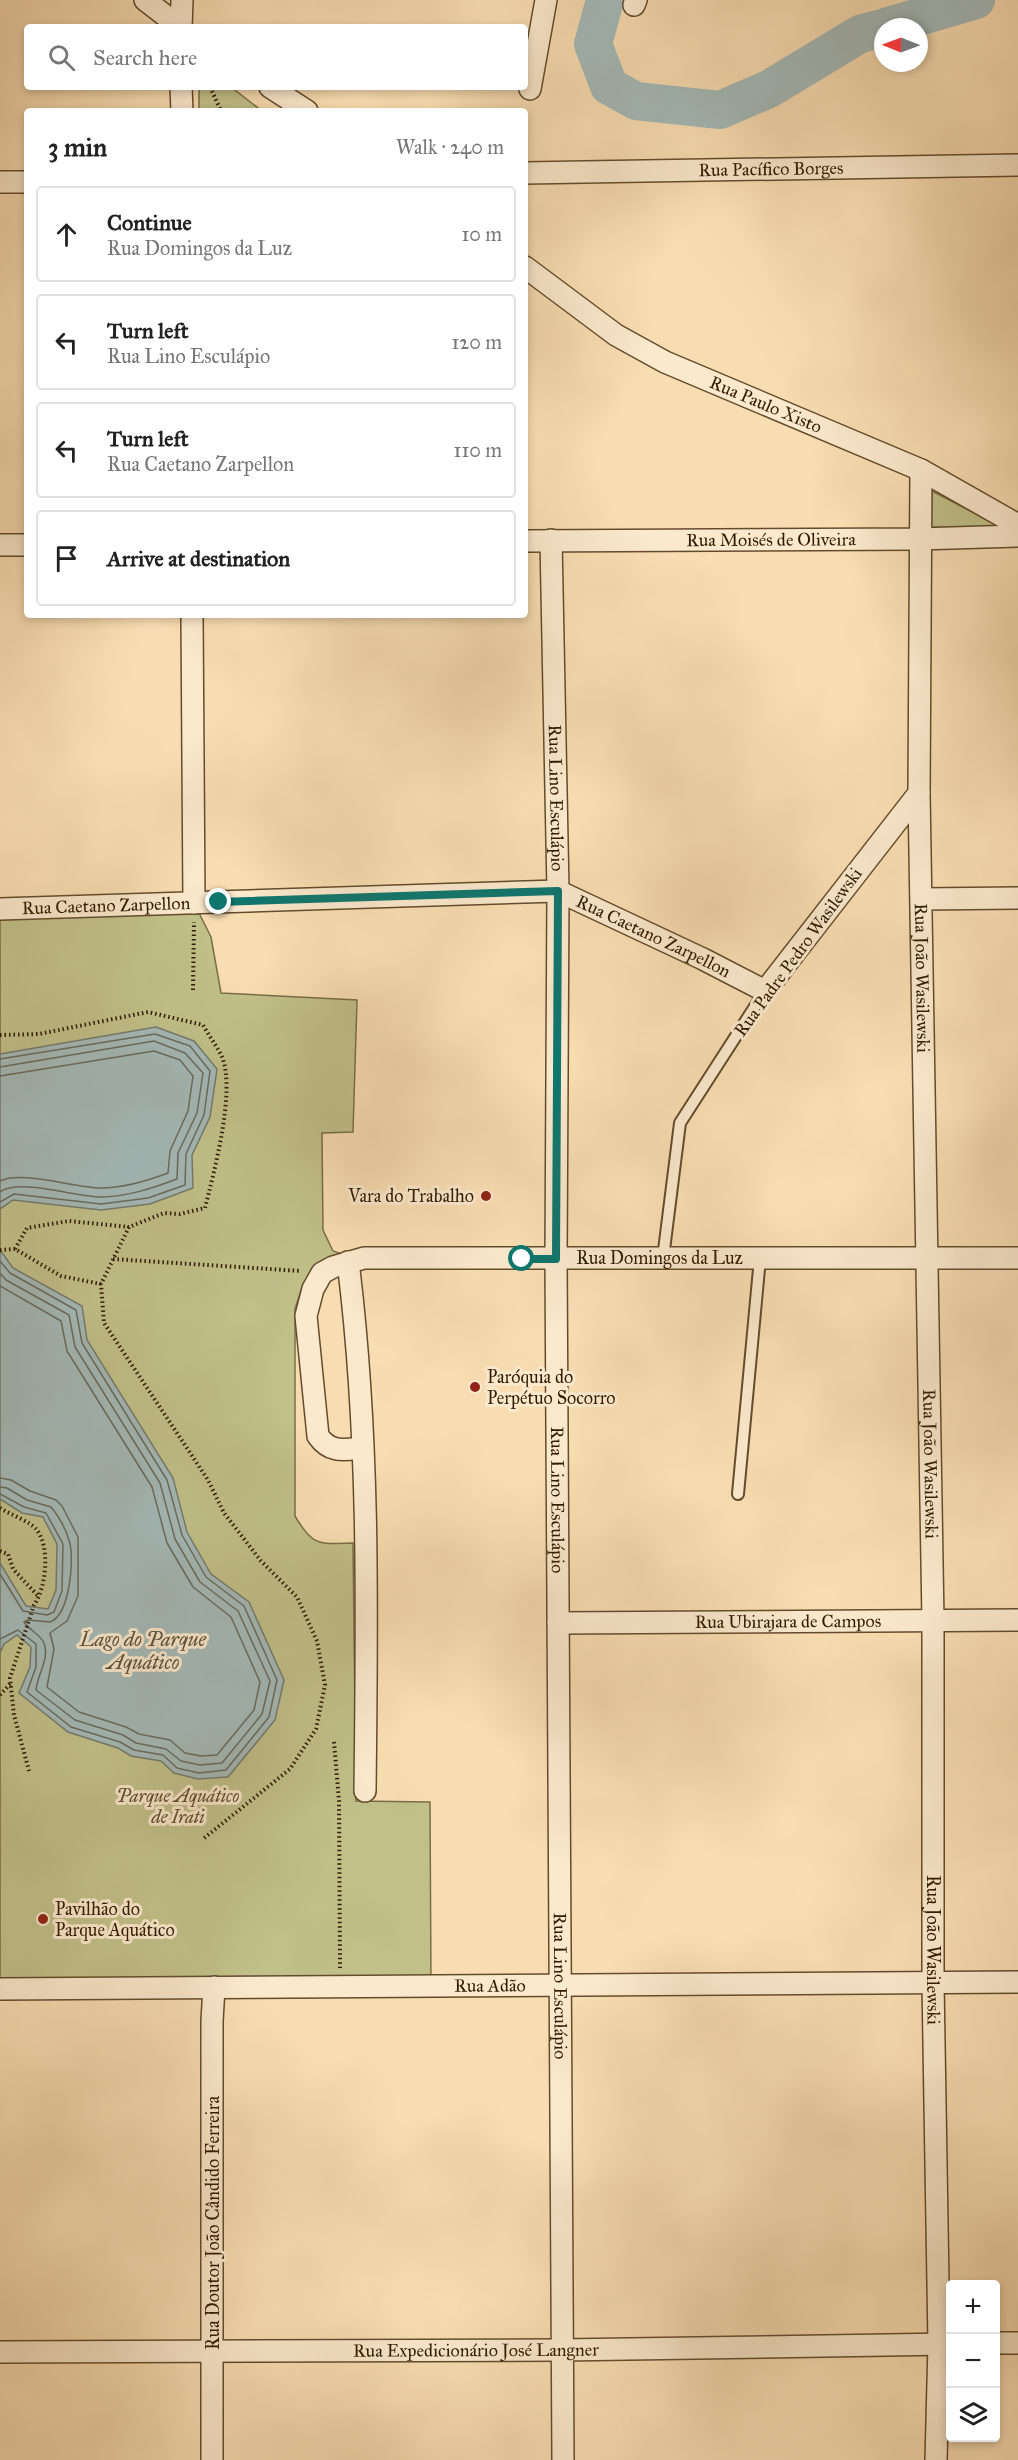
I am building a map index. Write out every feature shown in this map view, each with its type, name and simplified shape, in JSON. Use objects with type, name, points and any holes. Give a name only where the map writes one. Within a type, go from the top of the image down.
[{"type":"street","points":[[145,0],[177,24]]},
{"type":"street","points":[[181,24],[182,0]]},
{"type":"street","points":[[530,89],[546,0]]},
{"type":"street","points":[[182,90],[182,108]]},
{"type":"street","points":[[275,90],[302,108]]},
{"type":"street","name":"Rua Pacífico Borges","points":[[528,173],[1018,165]]},
{"type":"street","points":[[0,182],[24,182]]},
{"type":"street","name":"Rua Paulo Xisto","points":[[528,269],[616,335],[665,362],[921,470],[1018,525]]},
{"type":"street","name":"Rua João Wasilewski","points":[[921,470],[919,793],[933,1621],[933,1983],[945,2344],[936,2460]]},
{"type":"street","name":"Rua Moisés de Oliveira","points":[[528,541],[919,539],[1018,536]]},
{"type":"street","name":"Rua Lino Esculápio","points":[[551,540],[558,891],[556,1259],[563,2460]]},
{"type":"street","points":[[0,545],[24,545]]},
{"type":"street","points":[[192,618],[194,903]]},
{"type":"street","name":"Rua Padre Pedro Wasilewski","points":[[765,991],[919,793]]},
{"type":"street","name":"Rua Caetano Zarpellon","points":[[0,909],[558,891],[703,958],[765,991]]},
{"type":"street","points":[[922,898],[1018,898]]},
{"type":"street","name":"Rua Domingos da Luz","points":[[317,1281],[348,1262],[364,1258],[1018,1258]]},
{"type":"street","points":[[348,1262],[356,1324],[367,1543],[365,1791]]},
{"type":"street","points":[[317,1281],[306,1316],[318,1436],[325,1446],[335,1450],[362,1448]]},
{"type":"street","name":"Rua Ubirajara de Campos","points":[[558,1623],[1018,1620]]},
{"type":"street","name":"Rua Adão","points":[[0,1989],[1018,1982]]},
{"type":"street","name":"Rua Doutor João Cândido Ferreira","points":[[212,2460],[212,2021],[214,1987]]},
{"type":"street","points":[[1000,2343],[1018,2343]]},
{"type":"street","name":"Rua Expedicionário José Langner","points":[[0,2352],[945,2344]]},
{"type":"lane","name":"Rua Padre Pedro Wasilewski","points":[[663,1258],[680,1123],[765,991]]},
{"type":"lane","points":[[738,1494],[759,1258]]},
{"type":"path","points":[[211,90],[220,108]]},
{"type":"path","points":[[193,990],[194,903]]},
{"type":"path","points":[[0,1035],[39,1034],[148,1012],[203,1025],[223,1058],[226,1091],[221,1140],[205,1208],[180,1214],[164,1213],[129,1227],[69,1221],[27,1228],[15,1249]]},
{"type":"path","points":[[129,1227],[101,1284],[104,1323],[208,1480],[224,1513],[261,1561],[297,1597],[317,1641],[326,1685],[316,1729],[290,1769],[203,1839]]},
{"type":"path","points":[[0,1250],[15,1249],[61,1276],[101,1284]]},
{"type":"path","points":[[113,1259],[317,1281]]},
{"type":"path","points":[[0,1508],[36,1529],[47,1559],[39,1597],[34,1605],[10,1678],[14,1715],[29,1771]]},
{"type":"path","points":[[0,1551],[8,1554],[14,1569],[39,1597]]},
{"type":"path","points":[[0,1695],[10,1683]]},
{"type":"path","points":[[325,1986],[341,1966],[339,1801],[334,1742]]},
{"type":"green space","points":[[199,90],[235,90],[258,108],[199,108]]},
{"type":"green space","points":[[930,490],[1003,528],[930,527]]},
{"type":"green space","name":"Parque Aquático de Irati","points":[[194,903],[211,937],[221,993],[357,1000],[353,1132],[322,1133],[323,1230],[333,1251],[359,1260],[333,1266],[303,1284],[295,1309],[295,1516],[307,1533],[318,1542],[353,1543],[356,1801],[430,1802],[431,1985],[0,1987],[0,920]]},
{"type":"water","points":[[156,1027],[194,1041],[217,1069],[210,1117],[192,1155],[193,1188],[150,1204],[101,1210],[13,1200],[0,1209],[0,1054]]},
{"type":"water","name":"Lago do Parque Aquático","points":[[0,1250],[13,1268],[82,1306],[87,1340],[173,1478],[187,1532],[211,1574],[249,1602],[284,1680],[275,1720],[228,1777],[198,1779],[174,1773],[161,1761],[131,1756],[118,1748],[68,1732],[19,1693],[30,1667],[31,1647],[17,1635],[4,1644],[0,1653],[0,1563],[26,1606],[48,1609],[56,1590],[57,1544],[43,1517],[22,1513],[0,1499]]},
{"type":"waterway","points":[[605,0],[593,44],[609,86],[636,101],[720,110],[769,89],[860,34],[874,30]]},
{"type":"waterway","points":[[915,18],[976,0]]},
{"type":"place","name":"Vara do Trabalho","points":[[486,1196]]},
{"type":"place","name":"Paróquia do Perpétuo Socorro","points":[[475,1387]]},
{"type":"place","name":"Pavilhão do Parque Aquático","points":[[43,1919]]},
{"type":"route","points":[[219,902],[558,891],[556,1259],[522,1259]]}]
